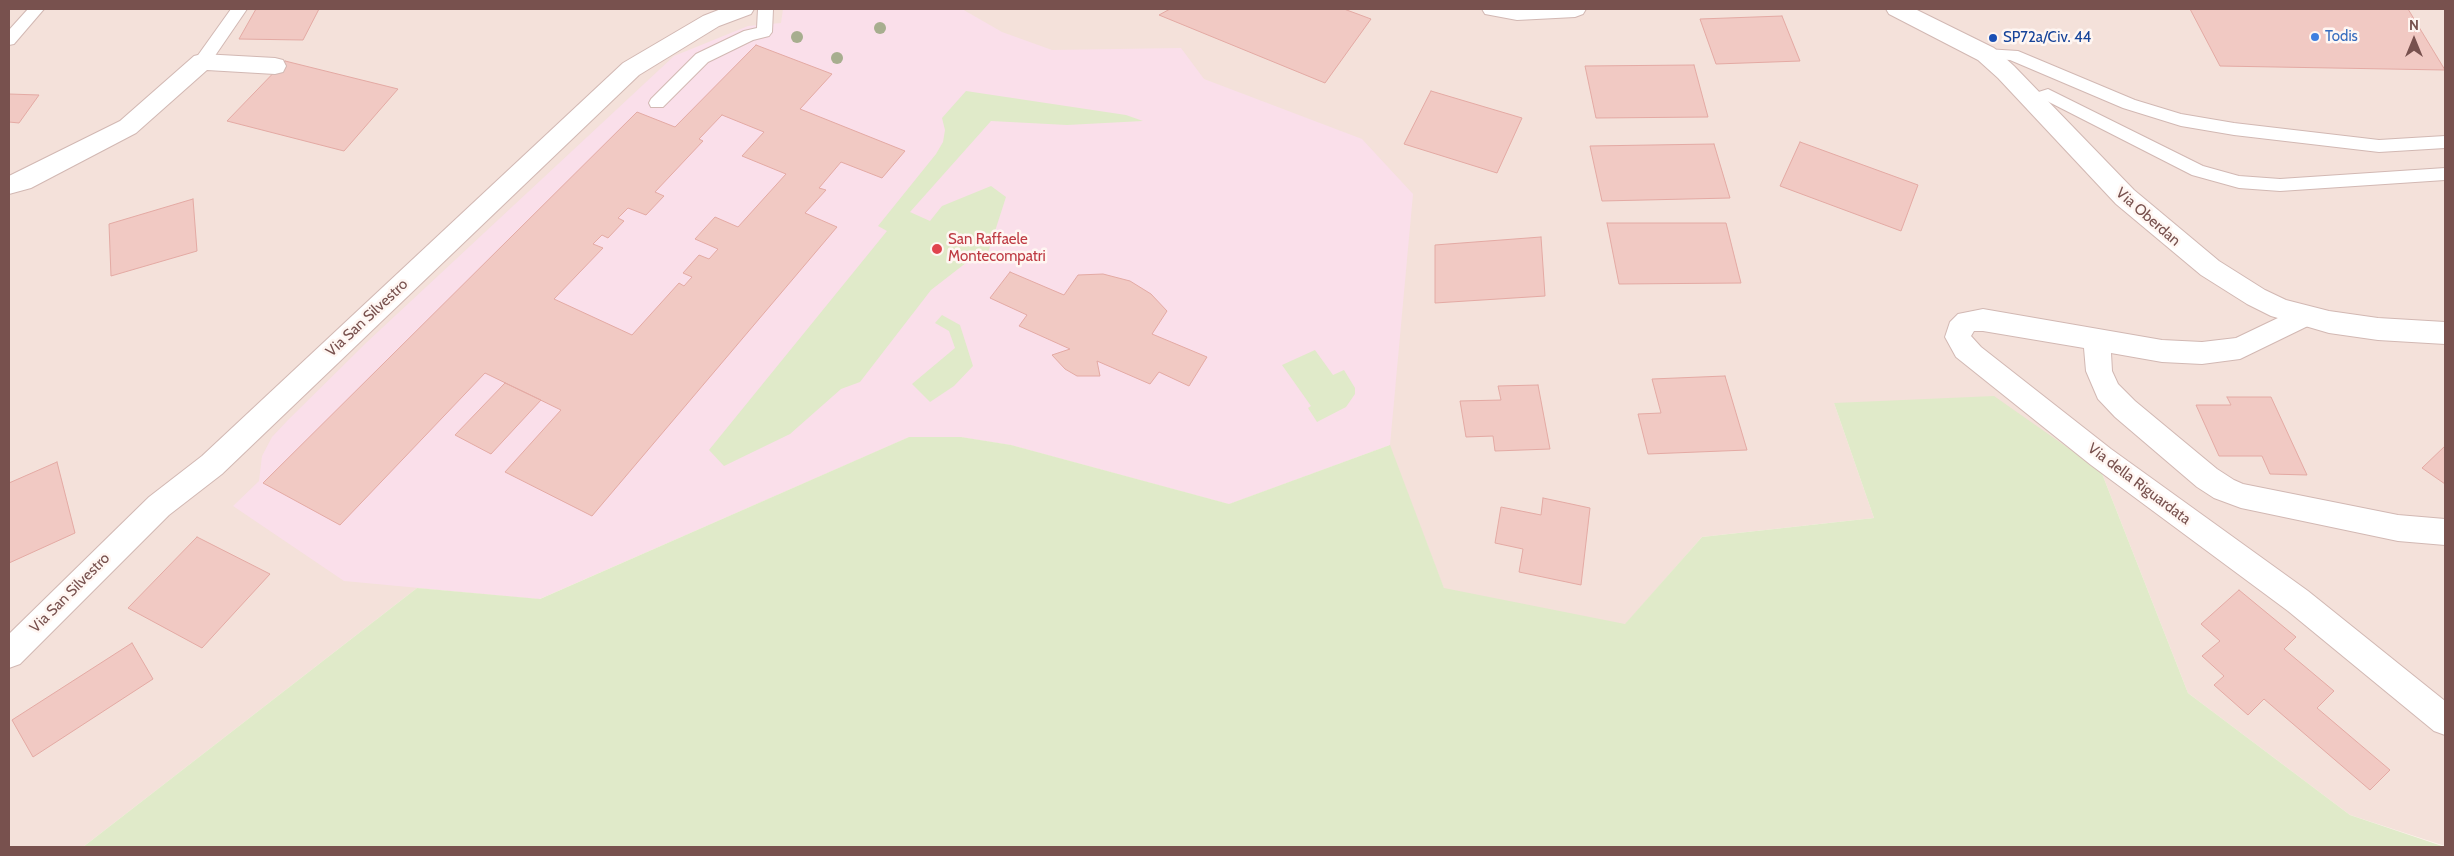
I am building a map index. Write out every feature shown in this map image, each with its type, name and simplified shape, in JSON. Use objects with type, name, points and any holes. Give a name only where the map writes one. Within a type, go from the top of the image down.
[{"type":"street","name":"Via San Silvestro","points":[[9,654],[159,506],[212,465],[632,69],[711,20],[744,9]]},
{"type":"street","points":[[1493,9],[1517,12],[1575,9]]},
{"type":"street","name":"Via Oberdan","points":[[1897,9],[1986,54],[2006,72],[2109,183],[2187,250],[2256,297],[2280,309],[2303,317],[2378,329],[2445,333]]},
{"type":"street","points":[[9,185],[22,182],[128,126],[202,62],[275,66]]},
{"type":"street","name":"Via della Riguardata","points":[[2303,317],[2240,348],[2202,353],[2162,351],[1974,320],[1962,325],[1958,337],[1965,349],[1995,373],[2101,456],[2298,601],[2445,720]]},
{"type":"street","points":[[2097,340],[2099,371],[2102,383],[2116,400],[2207,478],[2224,489],[2241,496],[2398,528],[2445,532]]},
{"type":"lane","points":[[9,40],[36,9]]},
{"type":"lane","points":[[202,62],[239,9]]},
{"type":"lane","points":[[657,102],[702,58],[749,35],[764,32],[765,9]]},
{"type":"lane","points":[[1986,54],[2012,55],[2129,104],[2181,120],[2234,129],[2379,146],[2445,142]]},
{"type":"lane","points":[[2032,100],[2048,95],[2198,171],[2239,182],[2280,185],[2445,174]]},
{"type":"shaded area","points":[[9,9],[2445,9],[2445,846],[2350,815],[2188,693],[2101,471],[1834,403],[1874,518],[1702,537],[1625,625],[1444,589],[1389,445],[1229,504],[1011,445],[961,437],[909,437],[539,599],[417,588],[83,847],[9,847]]},
{"type":"shaded area","name":"San Raffaele Montecompatri","points":[[783,9],[962,9],[1002,32],[1052,50],[1181,48],[1204,79],[1362,139],[1413,194],[1390,445],[1229,504],[1011,445],[961,437],[909,437],[539,599],[344,581],[233,506],[259,481],[262,456],[272,437],[288,420],[367,342],[674,56],[748,26],[781,23]]},
{"type":"green space","points":[[966,91],[1126,115],[1143,121],[1067,125],[991,121],[910,212],[930,221],[942,206],[991,186],[1006,197],[986,259],[971,259],[931,290],[860,382],[841,389],[790,434],[724,466],[709,450],[887,231],[878,226],[936,154],[943,142],[945,130],[942,118]]},
{"type":"green space","points":[[942,315],[960,325],[973,366],[954,386],[930,402],[912,384],[955,348],[949,331],[935,323]]},
{"type":"green space","points":[[1315,350],[1333,375],[1344,370],[1355,388],[1355,394],[1346,407],[1317,422],[1308,408],[1311,406],[1282,365]]},
{"type":"green space","points":[[1994,396],[2101,471],[2188,693],[2350,815],[2445,847],[83,847],[417,588],[540,599],[909,437],[961,437],[1011,445],[1229,504],[1390,445],[1444,588],[1625,624],[1702,537],[1874,518],[1834,403]]},
{"type":"building","points":[[256,9],[319,9],[303,40],[239,39]]},
{"type":"building","points":[[1170,9],[1344,9],[1371,19],[1325,83],[1159,15]]},
{"type":"building","name":"Todis","points":[[2190,9],[2408,9],[2445,70],[2220,66]]},
{"type":"building","points":[[1782,16],[1800,61],[1716,64],[1700,19]]},
{"type":"building","points":[[756,45],[832,74],[800,109],[905,151],[882,178],[841,162],[819,188],[826,190],[805,213],[837,227],[592,516],[505,472],[561,410],[485,373],[340,525],[263,483],[637,112],[675,127]],"holes":[[[722,115],[764,132],[742,156],[786,174],[738,227],[715,217],[695,239],[718,249],[709,259],[699,255],[683,273],[692,277],[684,286],[679,283],[632,335],[554,299],[603,248],[593,244],[602,235],[608,238],[624,221],[618,218],[628,208],[646,215],[664,196],[655,192],[703,141],[699,139]]]},
{"type":"building","points":[[285,61],[398,89],[344,151],[227,121]]},
{"type":"building","points":[[1694,65],[1708,117],[1596,118],[1585,66]]},
{"type":"building","points":[[1431,91],[1522,118],[1497,173],[1404,144]]},
{"type":"building","points":[[9,94],[39,95],[19,123],[9,122]]},
{"type":"building","points":[[1800,142],[1918,185],[1901,231],[1780,186]]},
{"type":"building","points":[[1714,144],[1730,198],[1602,201],[1590,146]]},
{"type":"building","points":[[193,199],[197,251],[111,276],[109,224]]},
{"type":"building","points":[[1607,223],[1726,223],[1741,283],[1619,284]]},
{"type":"building","points":[[1541,237],[1545,296],[1435,303],[1435,245]]},
{"type":"building","points":[[1010,272],[1064,295],[1078,275],[1103,274],[1130,281],[1151,294],[1167,311],[1152,334],[1207,357],[1189,386],[1159,372],[1150,384],[1097,361],[1100,376],[1077,376],[1065,369],[1052,355],[1070,349],[1019,326],[1027,315],[990,298]]},
{"type":"building","points":[[1725,376],[1747,450],[1648,454],[1638,414],[1661,413],[1652,379]]},
{"type":"building","points":[[505,383],[541,400],[491,454],[455,435]]},
{"type":"building","points":[[1538,385],[1550,449],[1495,451],[1493,436],[1466,437],[1460,401],[1501,400],[1498,386]]},
{"type":"building","points":[[2227,397],[2271,397],[2307,475],[2270,474],[2262,456],[2219,456],[2196,405],[2231,405]]},
{"type":"building","points":[[2445,446],[2445,484],[2422,468]]},
{"type":"building","points":[[57,462],[75,533],[9,563],[9,483]]},
{"type":"building","points":[[1543,498],[1590,508],[1581,585],[1519,572],[1523,549],[1495,543],[1501,507],[1541,515]]},
{"type":"building","points":[[197,537],[270,574],[202,648],[128,608]]},
{"type":"building","points":[[2239,590],[2296,637],[2284,649],[2334,691],[2317,708],[2390,770],[2370,790],[2264,699],[2248,715],[2214,685],[2224,676],[2202,656],[2220,641],[2201,624]]},
{"type":"building","points":[[132,643],[153,679],[33,757],[12,720]]},
{"type":"place","name":"Todis","points":[[2315,37]]},
{"type":"place","name":"SP72a/Civ. 44","points":[[1993,38]]},
{"type":"place","name":"San Raffaele Montecompatri","points":[[937,249]]}]
